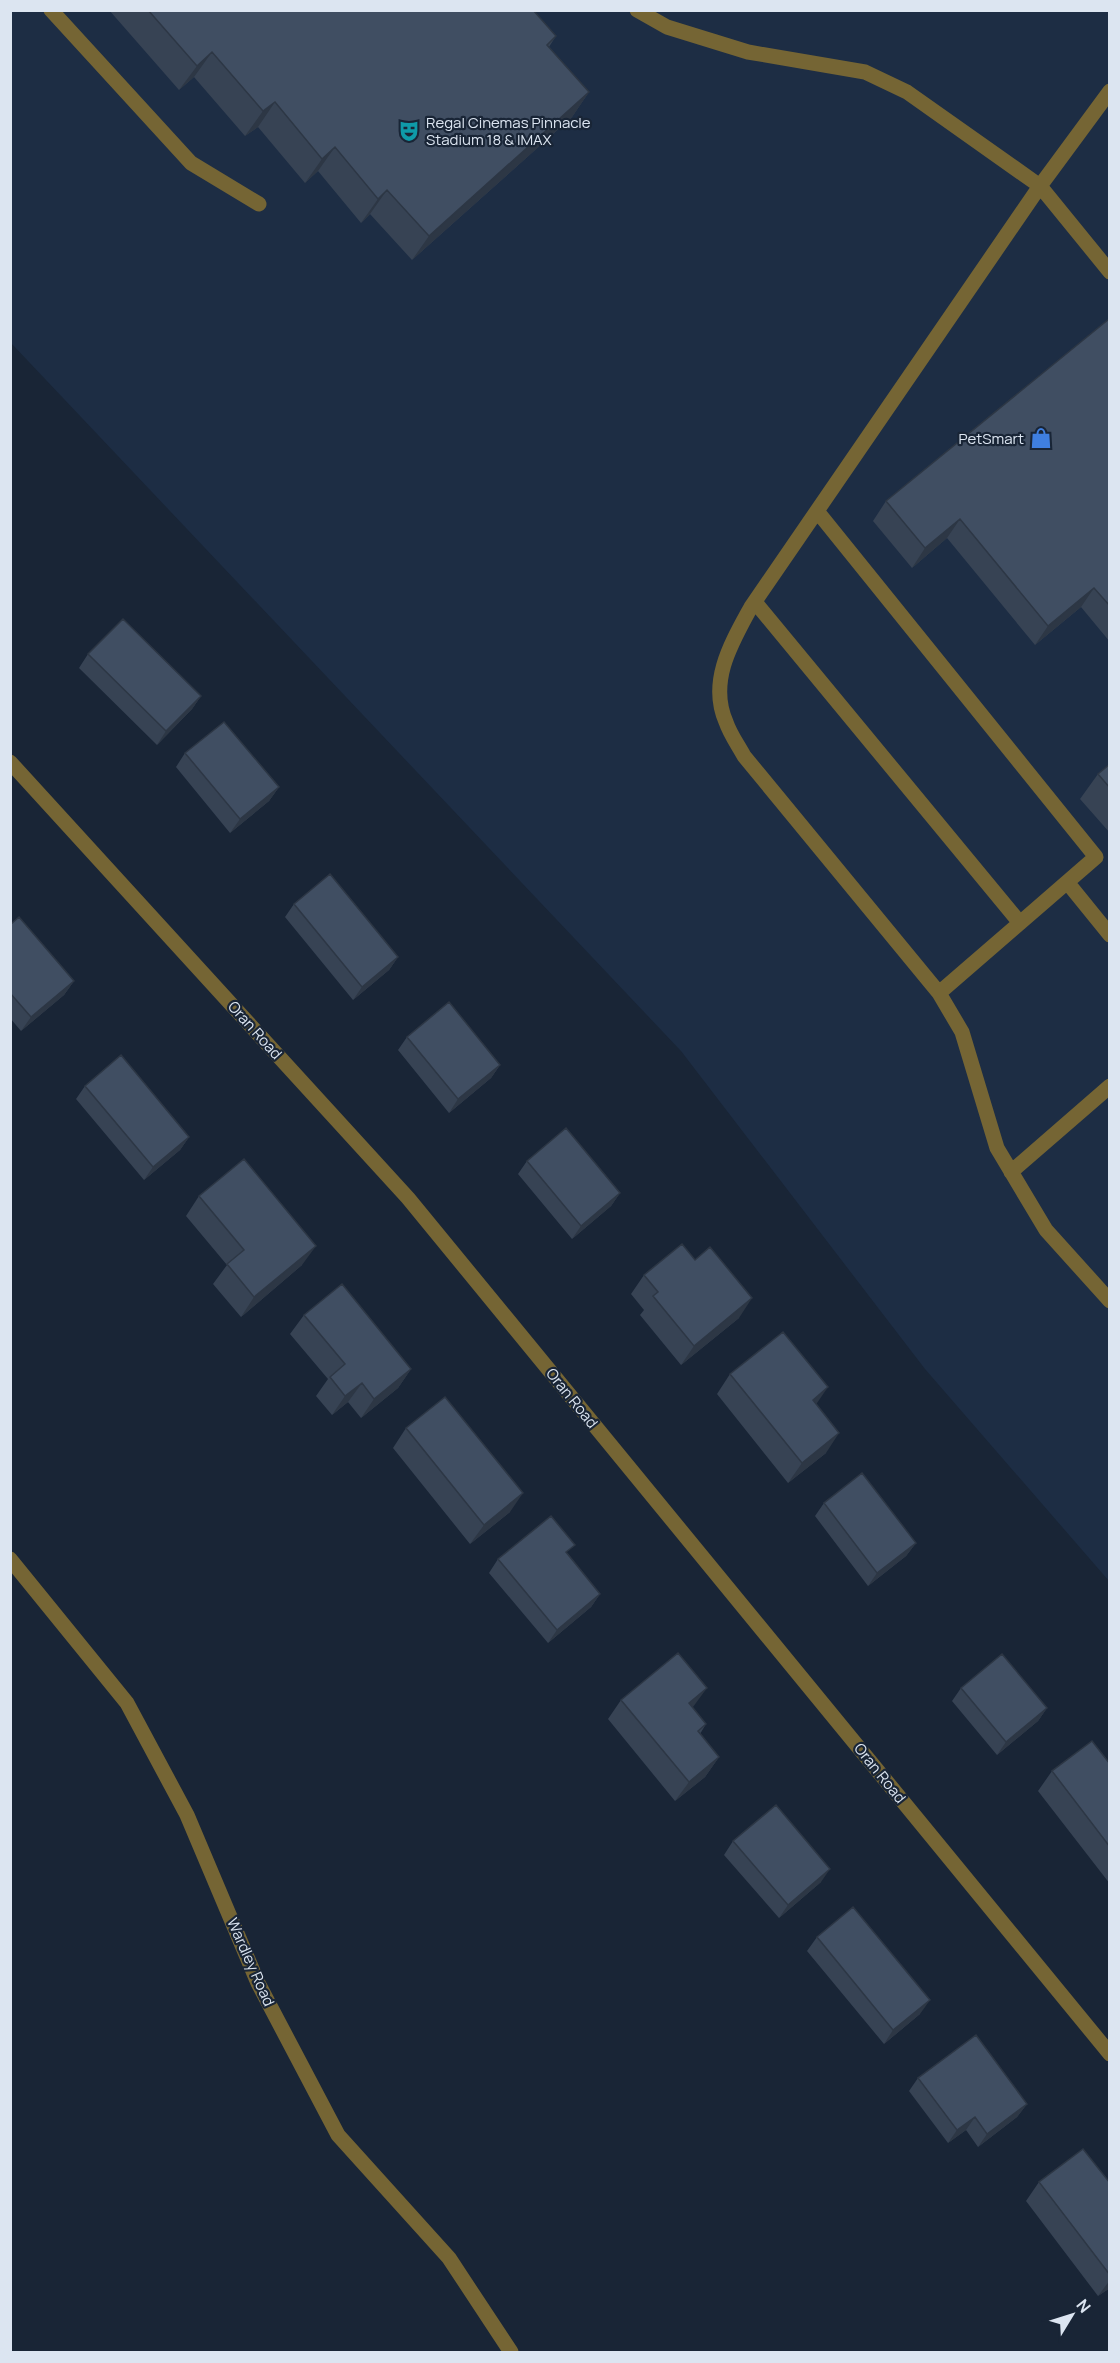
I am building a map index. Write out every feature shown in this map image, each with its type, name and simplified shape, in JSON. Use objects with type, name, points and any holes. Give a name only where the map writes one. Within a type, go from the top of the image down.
[{"type":"street","points":[[51,10],[191,163],[259,204]]},
{"type":"street","points":[[637,10],[668,27],[748,52],[865,72],[906,92],[1040,186],[1110,272]]},
{"type":"street","points":[[1110,91],[1040,186],[755,602],[727,651],[721,675],[720,699],[725,721],[744,756],[939,993],[962,1032],[997,1148],[1046,1230],[1110,1301]]},
{"type":"street","points":[[817,511],[1096,857],[939,993]]},
{"type":"street","points":[[755,602],[1020,923]]},
{"type":"street","name":"Oran Road","points":[[10,762],[408,1198],[1110,2054]]},
{"type":"street","points":[[1067,882],[1110,935]]},
{"type":"street","points":[[1011,1172],[1110,1086]]},
{"type":"street","name":"Wardley Road","points":[[10,1559],[128,1703],[187,1815],[258,1983],[338,2135],[448,2258],[511,2352]]},
{"type":"shaded area","points":[[11,11],[1109,11],[1109,1581],[925,1369],[681,1051],[11,343]]},
{"type":"building","name":"Regal Cinemas Pinnacle Stadium 18 & IMAX","points":[[148,10],[533,10],[556,36],[547,45],[589,92],[429,236],[387,190],[378,199],[335,147],[322,159],[275,102],[263,111],[212,52],[197,66]]},
{"type":"building","name":"PetSmart","points":[[1109,319],[1110,606],[1094,588],[1048,626],[960,519],[925,548],[886,501]]},
{"type":"building","points":[[123,619],[201,696],[166,731],[88,654]]},
{"type":"building","points":[[224,722],[279,787],[240,819],[185,753]]},
{"type":"building","points":[[1110,764],[1110,788],[1098,774]]},
{"type":"building","points":[[330,874],[398,957],[362,987],[294,904]]},
{"type":"building","points":[[19,917],[74,981],[31,1017],[10,993],[10,925]]},
{"type":"building","points":[[449,1002],[500,1065],[458,1099],[407,1037]]},
{"type":"building","points":[[121,1055],[189,1137],[153,1167],[85,1086]]},
{"type":"building","points":[[566,1128],[620,1193],[581,1226],[527,1161]]},
{"type":"building","points":[[244,1159],[316,1246],[254,1297],[227,1264],[244,1250],[199,1196]]},
{"type":"building","points":[[682,1244],[695,1260],[710,1247],[752,1298],[694,1346],[653,1296],[658,1292],[644,1275]]},
{"type":"building","points":[[342,1284],[411,1369],[374,1399],[362,1383],[345,1396],[330,1377],[345,1364],[304,1315]]},
{"type":"building","points":[[783,1332],[828,1387],[813,1400],[839,1433],[802,1463],[730,1374]]},
{"type":"building","points":[[445,1397],[523,1493],[484,1525],[406,1428]]},
{"type":"building","points":[[862,1473],[916,1543],[877,1573],[824,1503]]},
{"type":"building","points":[[551,1516],[575,1545],[566,1552],[600,1594],[557,1630],[498,1559]]},
{"type":"building","points":[[678,1653],[707,1688],[689,1703],[706,1724],[698,1731],[719,1757],[689,1782],[621,1700]]},
{"type":"building","points":[[1002,1654],[1047,1708],[1006,1742],[961,1688]]},
{"type":"building","points":[[1092,1741],[1110,1764],[1110,1847],[1052,1771]]},
{"type":"building","points":[[776,1805],[830,1869],[788,1905],[733,1841]]},
{"type":"building","points":[[853,1907],[930,2000],[893,2030],[817,1937]]},
{"type":"building","points":[[976,2035],[1027,2104],[987,2134],[975,2117],[957,2130],[918,2078]]},
{"type":"building","points":[[1083,2149],[1110,2183],[1110,2275],[1039,2182]]},
{"type":"place","name":"Regal Cinemas Pinnacle Stadium 18 & IMAX","points":[[409,131]]},
{"type":"place","name":"PetSmart","points":[[1041,438]]}]
